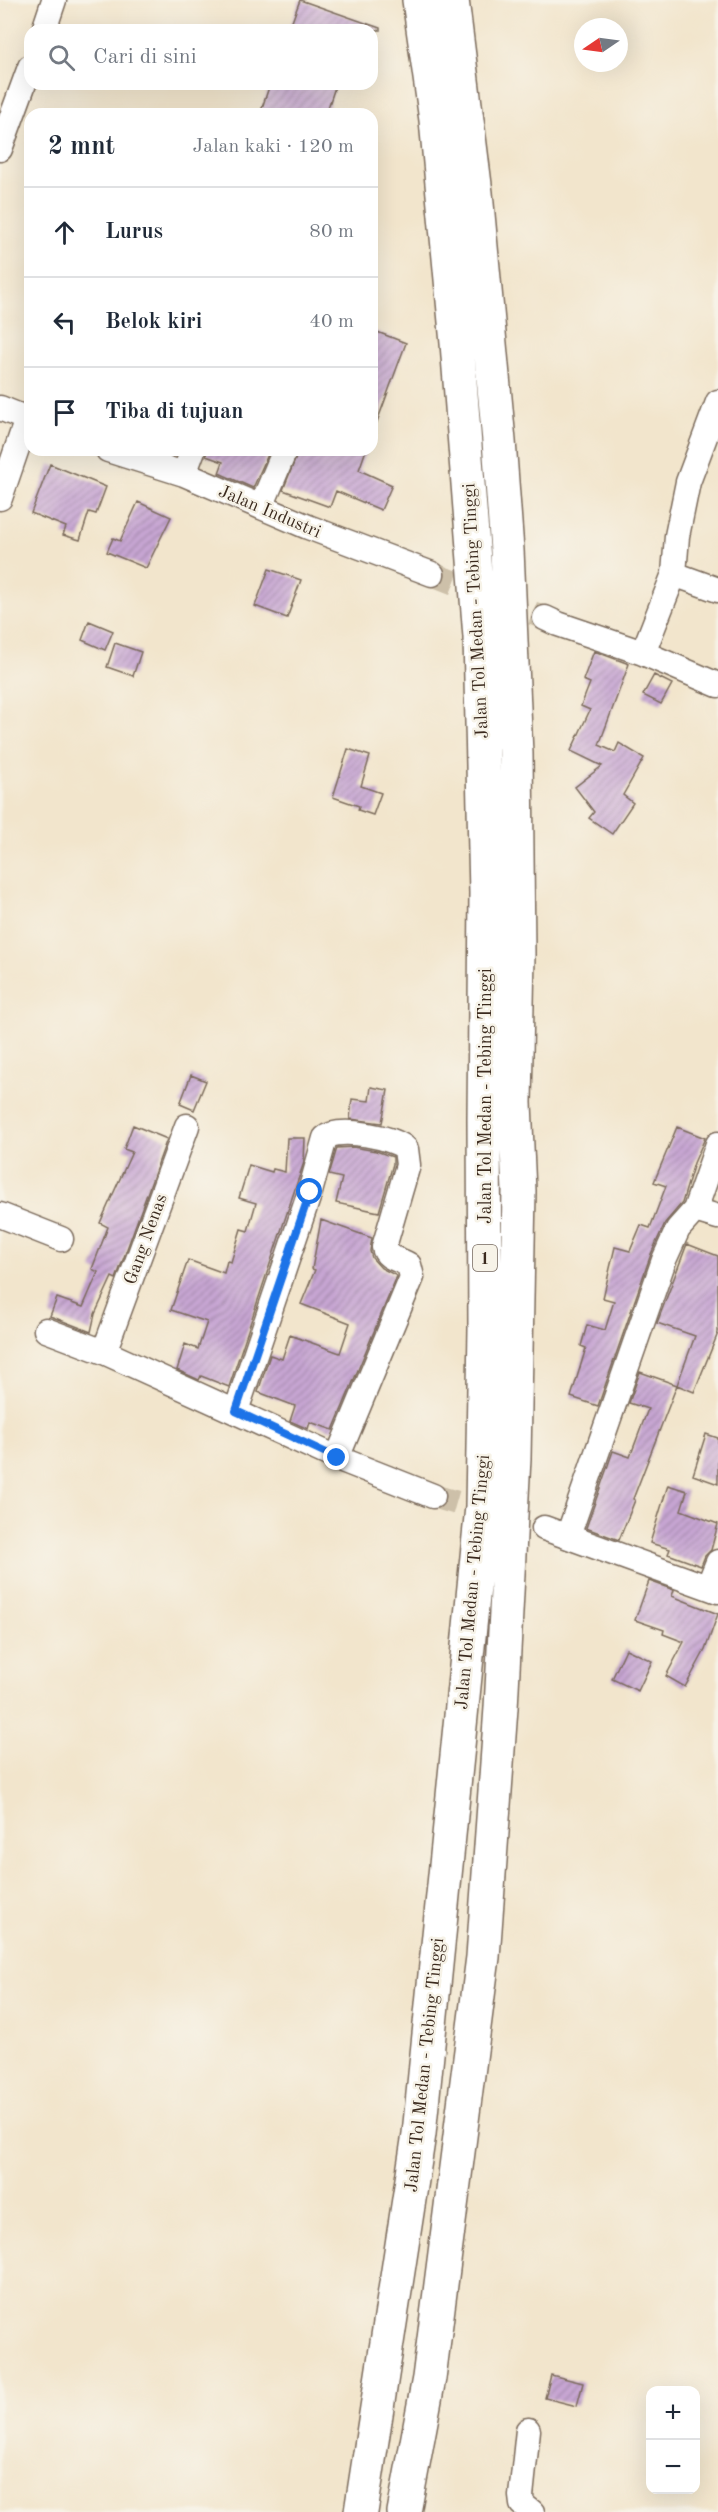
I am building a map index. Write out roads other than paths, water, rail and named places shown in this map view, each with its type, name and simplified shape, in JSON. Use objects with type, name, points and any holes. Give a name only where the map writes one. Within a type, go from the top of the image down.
[{"type":"highway","name":"Jalan Tol Medan - Tebing Tinggi","points":[[361,2512],[419,2134],[482,1495],[485,1328],[486,893],[480,637],[457,343],[436,120],[419,0]]},
{"type":"highway","name":"1","points":[[404,2512],[429,2378],[483,1957],[501,1708],[514,1458],[519,1202],[514,1103],[518,955],[516,754],[507,550],[476,194],[452,0]]},
{"type":"street","points":[[46,24],[54,0]]},
{"type":"street","points":[[0,149],[24,83]]},
{"type":"street","points":[[643,653],[674,574],[677,536],[688,482],[718,402]]},
{"type":"street","points":[[0,408],[24,418]]},
{"type":"street","points":[[0,498],[24,431]]},
{"type":"street","name":"Jalan Industri","points":[[127,456],[184,474],[319,532],[432,574]]},
{"type":"street","points":[[184,474],[192,456]]},
{"type":"street","points":[[261,507],[282,456]]},
{"type":"street","points":[[674,574],[718,590]]},
{"type":"street","points":[[545,618],[643,653],[718,685]]},
{"type":"street","name":"Gang Nenas","points":[[104,1352],[187,1126]]},
{"type":"street","points":[[236,1411],[310,1192],[320,1149],[327,1135],[335,1132],[348,1132],[396,1142],[406,1149],[408,1158],[396,1211],[384,1248],[385,1253],[390,1257],[409,1265],[412,1277],[337,1458]]},
{"type":"street","points":[[568,1536],[664,1260],[678,1229],[707,1214],[718,1144]]},
{"type":"street","points":[[0,1215],[61,1239]]},
{"type":"street","points":[[46,1330],[104,1352],[337,1458],[433,1496]]},
{"type":"street","points":[[544,1528],[713,1589],[718,1562]]},
{"type":"street","points":[[528,2430],[521,2496],[522,2504],[532,2512]]},
{"type":"tunnel","points":[[432,574],[545,618]]},
{"type":"tunnel","points":[[433,1496],[544,1528]]}]
